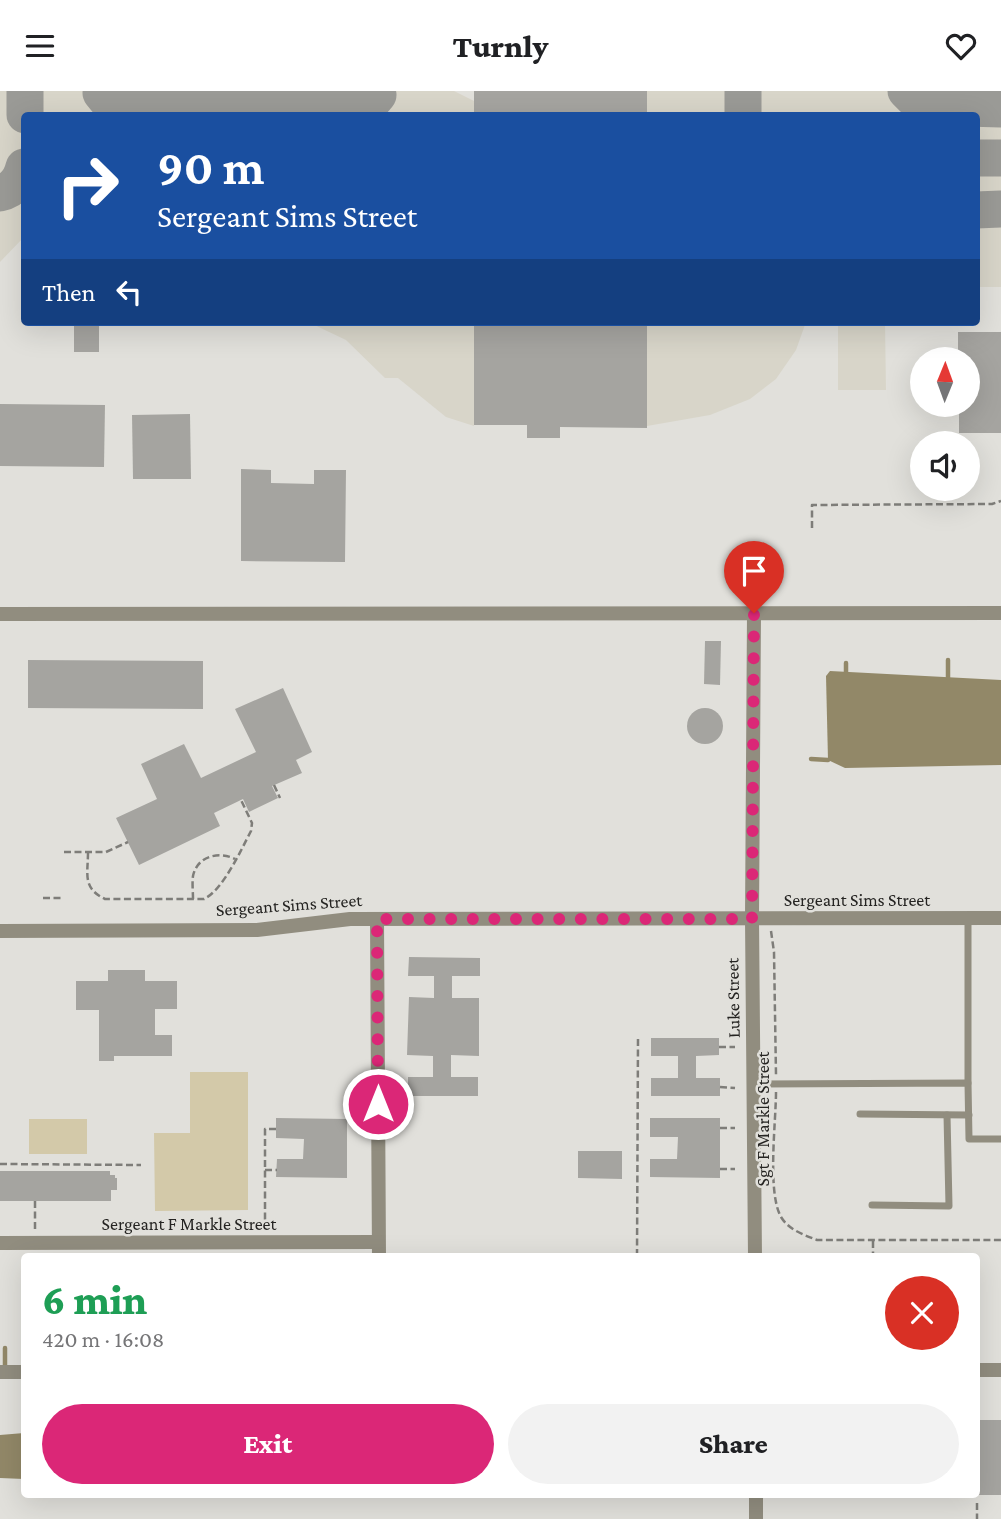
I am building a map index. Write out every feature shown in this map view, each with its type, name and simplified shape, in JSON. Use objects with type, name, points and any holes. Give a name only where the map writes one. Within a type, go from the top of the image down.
[{"type":"street","name":"Luke Street","points":[[754,613],[752,919],[755,1253]]},
{"type":"street","points":[[0,614],[1001,613]]},
{"type":"street","name":"Sergeant Sims Street","points":[[0,930],[257,930],[350,919],[1001,918]]},
{"type":"street","points":[[377,919],[378,1249]]},
{"type":"street","name":"Sergeant F Markle Street","points":[[0,1243],[265,1243],[378,1249]]},
{"type":"street","points":[[980,1370],[1001,1370]]},
{"type":"street","points":[[0,1373],[21,1373]]},
{"type":"street","points":[[755,1498],[755,1519]]},
{"type":"lane","points":[[968,918],[969,1139],[1001,1139]]},
{"type":"lane","points":[[753,1084],[968,1083]]},
{"type":"lane","points":[[860,1114],[969,1115]]},
{"type":"lane","points":[[872,1205],[948,1206],[947,1115]]},
{"type":"path","points":[[812,528],[812,505],[992,504],[1001,501]]},
{"type":"path","points":[[274,785],[281,798]]},
{"type":"path","points":[[88,852],[89,886],[91,891],[105,899],[200,900],[210,897],[252,827],[241,800]]},
{"type":"path","points":[[64,852],[106,852],[128,842]]},
{"type":"path","points":[[192,899],[193,875],[200,862],[215,855],[235,859]]},
{"type":"path","points":[[43,898],[64,898]]},
{"type":"path","name":"Sgt F Markle Street","points":[[771,919],[776,1084],[774,1187],[781,1216],[795,1231],[817,1240],[1001,1240]]},
{"type":"path","points":[[637,1253],[638,1039]]},
{"type":"path","points":[[719,1047],[735,1047]]},
{"type":"path","points":[[720,1087],[735,1088]]},
{"type":"path","points":[[720,1128],[735,1128]]},
{"type":"path","points":[[265,1243],[265,1129],[276,1129]]},
{"type":"path","points":[[0,1164],[141,1165]]},
{"type":"path","points":[[720,1169],[735,1169]]},
{"type":"path","points":[[265,1170],[276,1170]]},
{"type":"path","points":[[873,1241],[873,1253]]},
{"type":"path","points":[[977,1503],[977,1519]]},
{"type":"shaded area","points":[[0,91],[454,91],[474,101],[474,112],[21,112],[21,240],[0,262]]},
{"type":"shaded area","points":[[647,91],[1001,91],[1001,287],[980,287],[980,112],[647,112]]},
{"type":"shaded area","points":[[316,326],[474,326],[474,426],[446,417],[398,378],[385,378],[346,340]]},
{"type":"shaded area","points":[[647,326],[805,326],[796,350],[776,379],[750,399],[710,415],[647,426]]},
{"type":"shaded area","points":[[838,326],[885,326],[886,390],[838,390]]},
{"type":"shaded area","points":[[830,671],[1001,680],[1001,765],[845,768],[828,760],[826,676]]},
{"type":"shaded area","points":[[190,1072],[248,1072],[248,1210],[155,1211],[154,1133],[190,1133]]},
{"type":"shaded area","points":[[29,1119],[87,1119],[87,1154],[29,1154]]},
{"type":"shaded area","points":[[21,1433],[21,1479],[0,1478],[0,1435]]},
{"type":"building","points":[[474,91],[647,91],[647,112],[474,112]]},
{"type":"building","points":[[74,326],[99,326],[99,352],[74,352]]},
{"type":"building","points":[[474,326],[647,326],[647,428],[560,427],[560,438],[527,438],[527,425],[474,425]]},
{"type":"building","points":[[958,332],[1001,332],[1001,433],[959,431],[959,417],[980,417],[980,347],[958,347]]},
{"type":"building","points":[[0,404],[105,405],[104,467],[0,466]]},
{"type":"building","points":[[190,414],[191,479],[133,479],[132,415]]},
{"type":"building","points":[[241,469],[271,470],[271,483],[314,484],[314,470],[346,470],[345,562],[241,561]]},
{"type":"building","points":[[705,641],[721,641],[720,685],[704,684]]},
{"type":"building","points":[[28,660],[203,661],[203,709],[28,708]]},
{"type":"building","points":[[283,688],[312,752],[296,760],[302,773],[272,786],[278,798],[249,812],[243,799],[214,813],[220,826],[139,865],[116,818],[157,799],[141,764],[184,744],[201,778],[256,752],[235,709]]},
{"type":"building","points":[[705,708],[718,713],[723,726],[718,739],[705,744],[692,739],[687,726],[692,713]]},
{"type":"building","points":[[409,957],[480,958],[480,976],[452,976],[452,998],[479,998],[479,1056],[451,1055],[451,1077],[478,1077],[478,1096],[408,1096],[408,1077],[433,1077],[433,1056],[407,1055],[409,997],[434,998],[434,976],[408,976]]},
{"type":"building","points":[[108,970],[145,970],[145,981],[177,981],[177,1009],[155,1009],[155,1035],[172,1035],[172,1056],[114,1056],[114,1061],[99,1061],[99,1010],[76,1010],[76,981],[108,981]]},
{"type":"building","points":[[651,1038],[719,1038],[719,1055],[696,1056],[696,1078],[720,1078],[720,1096],[651,1096],[651,1078],[678,1078],[678,1056],[651,1056]]},
{"type":"building","points":[[276,1118],[347,1119],[347,1178],[276,1177],[277,1159],[303,1159],[304,1139],[276,1138]]},
{"type":"building","points":[[650,1118],[720,1118],[720,1178],[650,1177],[650,1159],[677,1159],[678,1137],[650,1137]]},
{"type":"building","points":[[578,1151],[622,1151],[622,1179],[578,1178]]},
{"type":"building","points":[[0,1171],[110,1171],[110,1175],[117,1178],[117,1190],[111,1190],[111,1201],[0,1201]]},
{"type":"building","points":[[980,1420],[1001,1420],[1001,1495],[980,1495]]},
{"type":"waterway","points":[[948,660],[948,678]]},
{"type":"waterway","points":[[846,663],[846,672]]},
{"type":"waterway","points":[[811,759],[828,760]]},
{"type":"waterway","points":[[5,1348],[5,1368]]},
{"type":"taxiway","points":[[25,91],[25,112]]},
{"type":"taxiway","points":[[743,91],[743,112]]},
{"type":"taxiway","points":[[906,91],[917,102],[930,107],[1001,109]]},
{"type":"taxiway","points":[[101,93],[110,104],[181,105],[193,94],[200,102],[209,106],[273,105],[280,102],[286,94],[292,103],[301,106],[366,105],[378,95]]},
{"type":"taxiway","points":[[980,158],[1001,158]]},
{"type":"taxiway","points":[[0,193],[16,184],[21,176]]},
{"type":"taxiway","points":[[980,210],[1001,209]]},
{"type":"route","points":[[378,1104],[377,919],[752,919],[754,613]]}]
